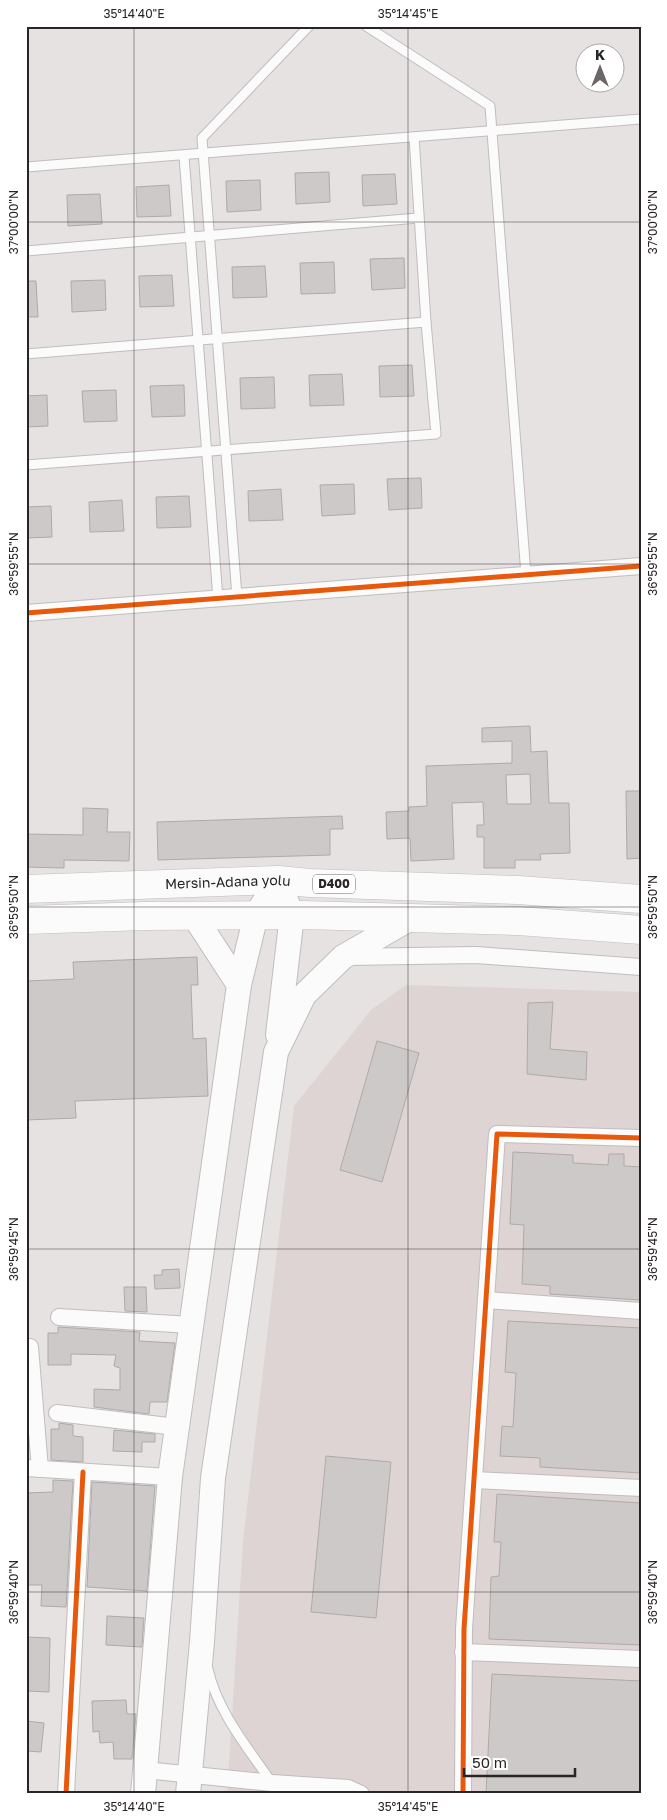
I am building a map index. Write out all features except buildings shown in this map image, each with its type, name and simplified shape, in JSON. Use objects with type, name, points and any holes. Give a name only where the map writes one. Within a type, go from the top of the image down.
[{"type":"highway","name":"Mersin-Adana yolu","points":[[26,888],[278,880],[310,883],[518,890],[641,899]]},
{"type":"highway","points":[[26,920],[292,915],[518,921],[641,930]]},
{"type":"main road","points":[[189,1784],[202,1642],[213,1478],[276,1052],[292,915],[278,880]]},
{"type":"main road","points":[[144,1794],[170,1477],[239,985],[256,915],[278,880]]},
{"type":"main road","points":[[194,916],[239,985]]},
{"type":"main road","points":[[276,1052],[304,995],[342,957],[411,918]]},
{"type":"street","points":[[26,613],[641,566]]},
{"type":"street","points":[[342,957],[476,955],[641,967]]},
{"type":"street","points":[[463,1794],[463,1652],[497,1134],[641,1138]]},
{"type":"street","points":[[486,1300],[641,1311]]},
{"type":"street","points":[[59,1317],[190,1326]]},
{"type":"street","points":[[26,1347],[30,1347],[33,1468],[170,1477]]},
{"type":"street","points":[[57,1414],[177,1427]]},
{"type":"street","points":[[66,1794],[83,1472]]},
{"type":"street","points":[[474,1480],[641,1488]]},
{"type":"street","points":[[463,1652],[641,1658]]},
{"type":"street","points":[[145,1770],[189,1784],[272,1783],[348,1788],[361,1794]]},
{"type":"lane","points":[[237,597],[202,138],[309,26]]},
{"type":"lane","points":[[366,26],[490,106],[526,575]]},
{"type":"lane","points":[[26,167],[641,119]]},
{"type":"lane","points":[[26,465],[436,434],[418,218],[414,137]]},
{"type":"lane","points":[[184,156],[218,598]]},
{"type":"lane","points":[[26,251],[418,218]]},
{"type":"lane","points":[[26,354],[426,322]]},
{"type":"lane","points":[[202,1642],[210,1680],[220,1703],[272,1783]]},
{"type":"shaded area","points":[[406,985],[641,992],[641,1794],[227,1794],[243,1541],[294,1106],[371,1010]]},
{"type":"cycle path","points":[[26,613],[641,566]]},
{"type":"cycle path","points":[[463,1794],[464,1629],[497,1134],[641,1138]]},
{"type":"cycle path","points":[[66,1794],[83,1472]]}]
